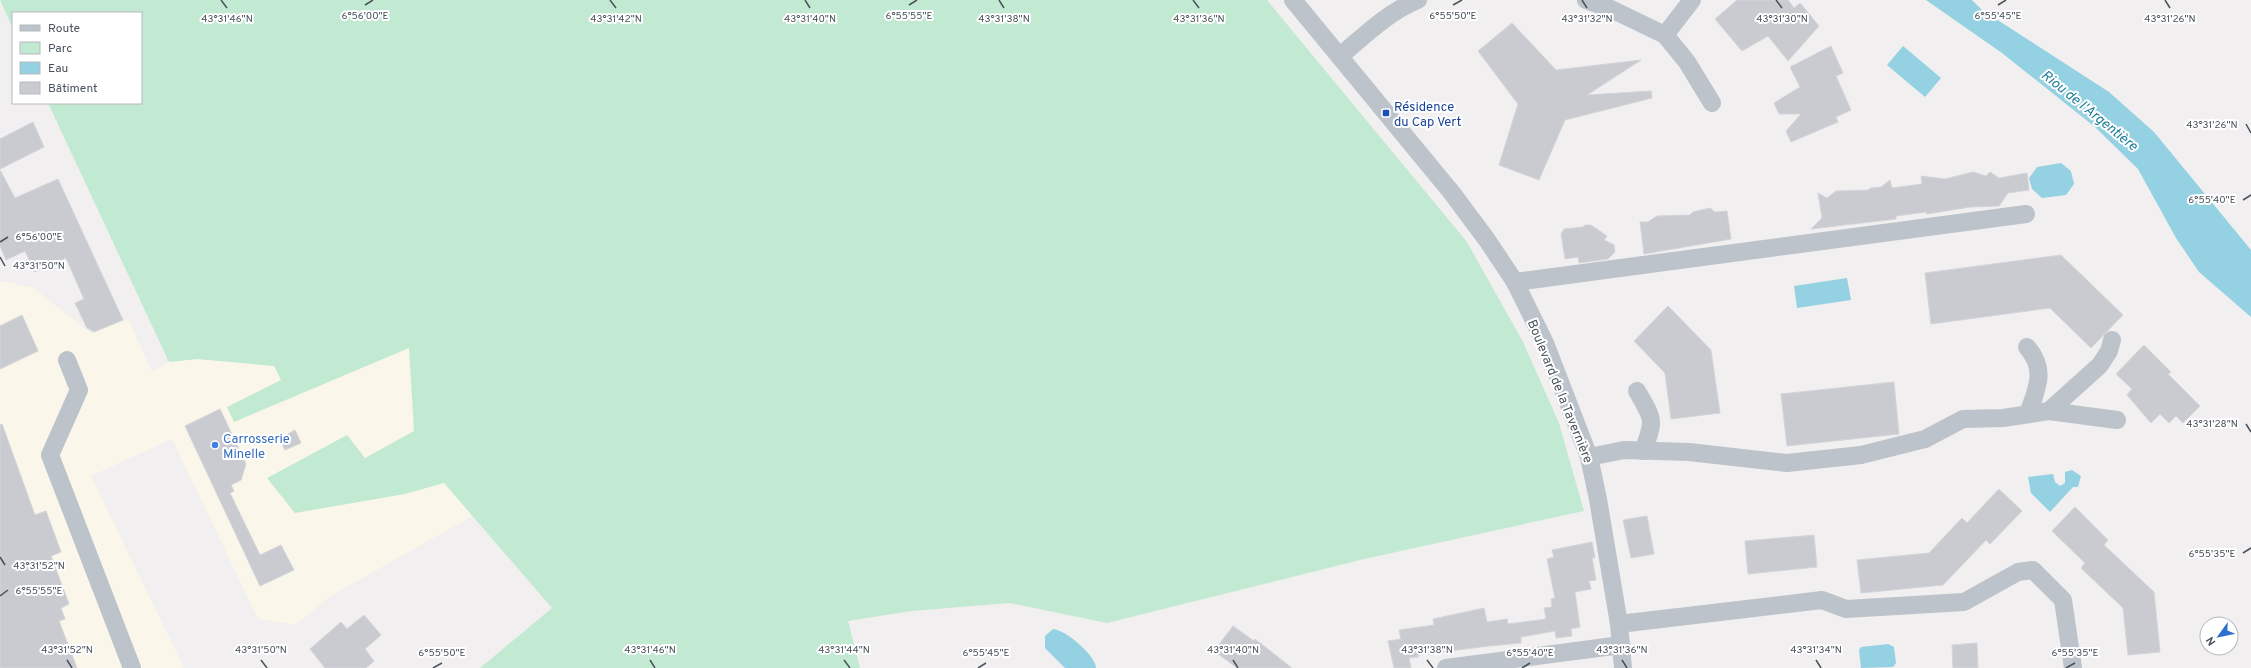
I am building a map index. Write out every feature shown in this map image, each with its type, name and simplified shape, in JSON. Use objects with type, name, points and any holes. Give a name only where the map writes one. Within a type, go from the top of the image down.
[{"type":"street","name":"Boulevard de la Tavernière","points":[[1293,0],[1452,193],[1488,240],[1515,282],[1545,343],[1589,457],[1598,499],[1619,624],[1623,668]]},
{"type":"street","points":[[1340,56],[1376,26],[1405,5],[1418,0]]},
{"type":"street","points":[[1586,0],[1611,9],[1665,35],[1687,62],[1712,103]]},
{"type":"street","points":[[1665,35],[1692,0]]},
{"type":"street","points":[[1515,282],[2026,214]]},
{"type":"street","points":[[2049,411],[2100,365],[2109,351],[2112,340]]},
{"type":"street","points":[[2027,347],[2038,362],[2040,372],[2038,387],[2028,414]]},
{"type":"street","points":[[67,360],[79,390],[50,455],[132,668]]},
{"type":"street","points":[[1637,391],[1651,418],[1652,427],[1643,451]]},
{"type":"street","points":[[1589,457],[1624,450],[1688,452],[1786,463],[1862,454],[1925,439],[1962,420],[2003,418],[2049,411],[2117,420]]},
{"type":"street","points":[[1619,624],[1822,600],[1846,610],[1964,602],[2018,572],[2033,570],[2063,600],[2073,668]]},
{"type":"street","points":[[1446,668],[1621,645]]},
{"type":"shaded area","points":[[0,281],[32,287],[91,333],[128,319],[152,372],[169,362],[197,359],[274,366],[292,397],[409,347],[414,431],[444,482],[473,516],[332,595],[295,625],[258,619],[172,439],[91,476],[184,668],[0,668]]},
{"type":"green space","points":[[0,0],[1267,0],[1467,242],[1523,342],[1559,423],[1584,511],[1364,559],[1107,623],[1010,603],[911,611],[848,621],[860,668],[480,668],[552,608],[444,483],[405,494],[295,513],[267,478],[347,435],[365,458],[414,431],[409,348],[234,422],[227,407],[281,380],[274,366],[197,359],[169,362],[48,104],[142,104],[142,12],[12,12],[12,27]]},
{"type":"water","name":"Riou de l'Argentière","points":[[1926,0],[1972,0],[1982,10],[2109,92],[2154,132],[2251,250],[2251,317],[2199,272],[2176,238],[2138,169],[2095,127],[2002,53]]},
{"type":"water","points":[[1903,46],[1941,78],[1925,97],[1887,65]]},
{"type":"water","points":[[2061,163],[2071,171],[2074,184],[2066,195],[2042,198],[2032,189],[2029,178],[2037,167]]},
{"type":"water","points":[[1847,278],[1851,300],[1797,308],[1794,286]]},
{"type":"water","points":[[2072,470],[2081,476],[2078,487],[2073,487],[2050,512],[2031,493],[2028,477],[2053,474],[2055,482],[2060,486],[2065,483],[2065,472]]},
{"type":"water","points":[[1053,629],[1059,630],[1079,644],[1091,657],[1096,668],[1065,668],[1045,648],[1045,636]]},
{"type":"water","points":[[1888,644],[1894,647],[1896,663],[1893,667],[1861,668],[1859,650],[1861,647]]},
{"type":"building","points":[[1737,0],[1788,0],[1794,8],[1800,3],[1819,26],[1788,61],[1768,36],[1742,51],[1715,19]]},
{"type":"building","points":[[1512,23],[1556,70],[1641,60],[1587,95],[1651,91],[1652,98],[1565,120],[1539,180],[1499,165],[1518,104],[1478,51]]},
{"type":"building","points":[[1831,46],[1843,73],[1836,76],[1851,110],[1836,117],[1838,122],[1791,142],[1786,131],[1801,114],[1779,114],[1774,103],[1800,87],[1790,67]]},
{"type":"building","points":[[33,122],[44,147],[0,169],[0,139]]},
{"type":"building","points":[[0,170],[15,198],[58,179],[123,320],[94,332],[87,328],[75,303],[84,299],[66,258],[35,272],[25,251],[6,260],[0,246]]},
{"type":"building","points":[[1973,172],[1986,176],[1990,172],[1999,178],[2027,173],[2029,190],[2008,193],[1999,206],[1970,207],[1927,214],[1926,212],[1896,216],[1896,219],[1811,229],[1822,218],[1818,193],[1827,198],[1836,191],[1868,190],[1871,188],[1881,187],[1890,180],[1892,188],[1922,184],[1921,176],[1945,179]]},
{"type":"building","points":[[1710,208],[1715,212],[1727,211],[1731,239],[1644,254],[1640,222],[1648,222],[1657,216],[1690,215],[1693,212]]},
{"type":"building","points":[[1585,225],[1591,225],[1607,236],[1604,240],[1614,245],[1615,252],[1608,259],[1579,263],[1578,257],[1565,259],[1561,234],[1564,229],[1583,227]]},
{"type":"building","points":[[2061,255],[2123,315],[2091,348],[2050,308],[1931,324],[1925,273]]},
{"type":"building","points":[[1668,306],[1711,350],[1720,413],[1671,419],[1665,373],[1634,341]]},
{"type":"building","points":[[22,315],[38,351],[0,369],[0,326]]},
{"type":"building","points":[[2144,345],[2171,372],[2168,374],[2200,406],[2183,423],[2176,416],[2169,423],[2160,414],[2151,423],[2127,395],[2132,389],[2116,374]]},
{"type":"building","points":[[1894,382],[1899,434],[1787,446],[1781,394]]},
{"type":"building","points":[[220,409],[246,464],[241,480],[231,485],[234,491],[230,493],[260,555],[281,545],[294,570],[260,586],[185,426]]},
{"type":"building","points":[[2,424],[35,515],[46,511],[61,552],[51,556],[69,604],[61,608],[65,619],[59,621],[77,668],[0,668],[0,425]]},
{"type":"building","points":[[295,430],[301,443],[285,450],[279,439]]},
{"type":"building","points":[[1999,489],[2022,511],[1990,544],[1986,540],[1943,585],[1861,593],[1857,560],[1929,553],[1962,518],[1967,523]]},
{"type":"building","points":[[2075,507],[2108,540],[2104,545],[2154,592],[2160,652],[2128,655],[2123,608],[2081,568],[2085,563],[2052,531]]},
{"type":"building","points":[[1647,516],[1654,554],[1631,558],[1623,520]]},
{"type":"building","points":[[1814,535],[1817,567],[1748,574],[1745,541]]},
{"type":"building","points":[[1592,542],[1595,558],[1592,558],[1596,580],[1589,581],[1591,589],[1575,592],[1580,627],[1571,629],[1572,636],[1556,638],[1555,631],[1521,637],[1521,643],[1418,655],[1418,657],[1409,658],[1411,668],[1394,668],[1388,641],[1401,639],[1399,630],[1434,625],[1433,619],[1484,608],[1487,622],[1507,619],[1508,624],[1546,619],[1544,608],[1552,607],[1551,599],[1555,598],[1547,559],[1554,557],[1552,550]]},
{"type":"building","points":[[364,615],[381,635],[365,649],[374,661],[366,668],[325,668],[310,649],[341,622],[347,629]]},
{"type":"building","points":[[1233,626],[1254,641],[1255,639],[1292,668],[1237,668],[1214,651]]},
{"type":"building","points":[[1977,643],[1978,668],[1953,668],[1952,645]]},
{"type":"place","name":"Résidence du Cap Vert","points":[[1386,113]]},
{"type":"place","name":"Carrosserie Minelle","points":[[215,445]]}]
